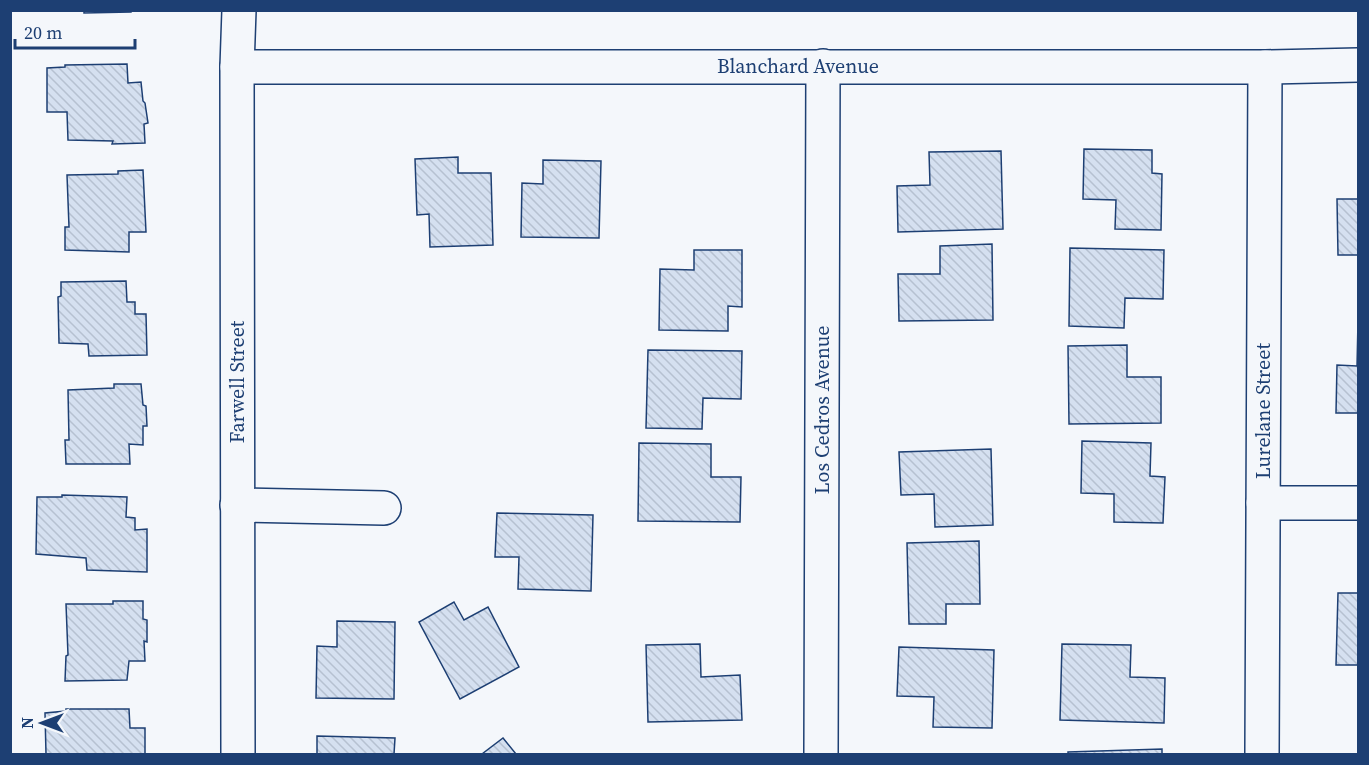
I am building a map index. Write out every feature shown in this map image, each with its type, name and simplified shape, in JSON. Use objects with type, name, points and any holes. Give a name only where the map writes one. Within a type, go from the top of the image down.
[{"type":"street","name":"Farwell Street","points":[[238,10],[238,754]]},
{"type":"street","name":"Blanchard Avenue","points":[[237,67],[1265,67],[1359,65]]},
{"type":"street","name":"Los Cedros Avenue","points":[[821,754],[823,66]]},
{"type":"street","name":"Lurelane Street","points":[[1262,754],[1265,67]]},
{"type":"street","points":[[1263,503],[1359,503]]},
{"type":"street","points":[[237,505],[384,508]]},
{"type":"building","points":[[84,10],[131,10],[131,12],[84,13]]},
{"type":"building","points":[[127,64],[128,83],[141,82],[148,123],[144,124],[145,143],[112,144],[113,141],[68,140],[67,112],[47,112],[47,68],[65,67],[65,65]]},
{"type":"building","points":[[1084,149],[1152,150],[1152,173],[1162,174],[1161,230],[1115,229],[1116,200],[1083,199]]},
{"type":"building","points":[[1001,151],[1003,229],[898,232],[897,186],[930,185],[929,152]]},
{"type":"building","points":[[458,157],[458,173],[491,173],[493,245],[430,247],[429,214],[417,215],[415,159]]},
{"type":"building","points":[[543,160],[601,161],[599,238],[521,237],[522,183],[543,184]]},
{"type":"building","points":[[143,170],[146,232],[129,232],[129,252],[65,250],[65,227],[69,227],[67,175],[118,174],[118,171]]},
{"type":"building","points":[[1337,199],[1358,199],[1358,255],[1338,255]]},
{"type":"building","points":[[992,244],[993,320],[899,321],[898,274],[940,274],[940,246]]},
{"type":"building","points":[[1070,248],[1164,250],[1163,299],[1125,298],[1124,328],[1069,326]]},
{"type":"building","points":[[694,250],[742,250],[742,307],[728,306],[728,331],[659,330],[660,269],[694,270]]},
{"type":"building","points":[[126,281],[127,302],[135,302],[135,314],[146,314],[147,355],[89,356],[88,344],[59,343],[58,297],[61,296],[61,282]]},
{"type":"building","points":[[1358,321],[1358,413],[1336,413],[1337,365],[1357,366]]},
{"type":"building","points":[[1127,345],[1127,377],[1161,377],[1161,423],[1069,424],[1068,346]]},
{"type":"building","points":[[648,350],[742,351],[741,399],[703,398],[702,429],[646,428]]},
{"type":"building","points":[[114,384],[141,384],[143,405],[146,406],[147,426],[143,426],[143,445],[129,444],[130,464],[66,464],[65,440],[69,440],[68,390],[114,388]]},
{"type":"building","points":[[1082,441],[1151,443],[1150,476],[1165,477],[1163,523],[1114,522],[1114,494],[1081,493]]},
{"type":"building","points":[[639,443],[711,444],[711,477],[741,477],[740,522],[638,521]]},
{"type":"building","points":[[991,449],[993,525],[935,527],[934,494],[901,495],[899,452]]},
{"type":"building","points":[[62,495],[127,497],[126,517],[135,518],[135,530],[147,529],[147,572],[87,570],[86,558],[36,554],[37,497],[62,497]]},
{"type":"building","points":[[497,513],[593,515],[591,591],[518,589],[519,557],[495,557]]},
{"type":"building","points":[[979,541],[980,604],[946,604],[946,624],[909,624],[907,543]]},
{"type":"building","points":[[1338,593],[1358,593],[1358,665],[1336,665]]},
{"type":"building","points":[[113,601],[143,601],[143,619],[147,620],[147,642],[144,641],[145,661],[129,661],[127,680],[65,681],[66,656],[68,655],[66,604],[113,604]]},
{"type":"building","points":[[454,602],[464,620],[488,607],[519,667],[460,699],[419,622]]},
{"type":"building","points":[[337,621],[395,622],[394,699],[316,698],[317,646],[337,647]]},
{"type":"building","points":[[700,644],[701,677],[740,675],[742,720],[648,722],[646,645]]},
{"type":"building","points":[[1062,644],[1131,645],[1130,677],[1165,678],[1164,723],[1060,720]]},
{"type":"building","points":[[899,647],[994,650],[992,728],[933,727],[934,697],[897,696]]},
{"type":"building","points":[[66,709],[129,709],[130,728],[145,728],[145,754],[46,754],[45,713],[66,711]]},
{"type":"building","points":[[317,736],[395,738],[394,754],[317,754]]},
{"type":"building","points":[[503,738],[516,754],[482,754]]},
{"type":"building","points":[[1162,749],[1162,754],[1068,754],[1068,752]]}]
